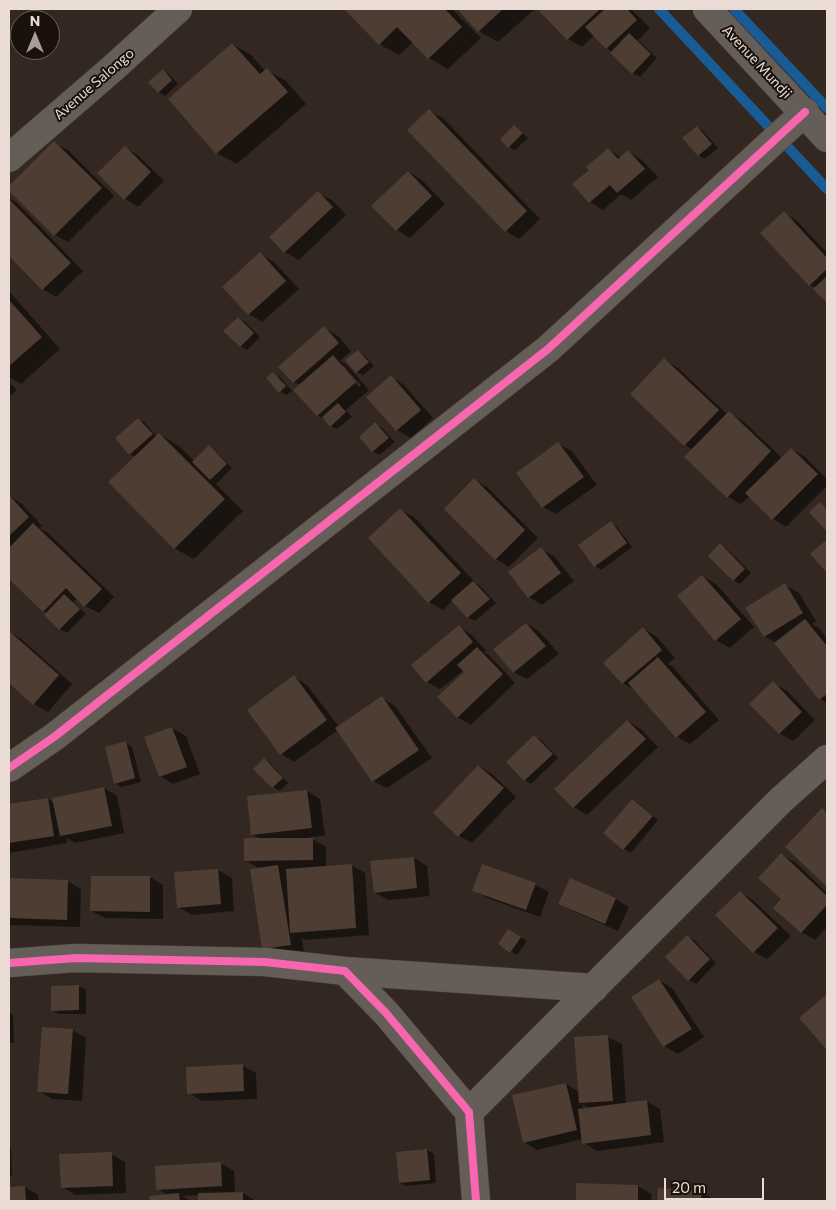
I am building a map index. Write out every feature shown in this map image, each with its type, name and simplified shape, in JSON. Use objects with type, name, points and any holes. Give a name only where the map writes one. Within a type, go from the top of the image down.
[{"type":"street","name":"Avenue Salongo","points":[[9,158],[178,9]]},
{"type":"street","name":"Avenue Mundji","points":[[707,9],[805,112],[827,138]]},
{"type":"street","points":[[9,768],[54,737],[548,348],[805,112]]},
{"type":"street","points":[[469,1112],[781,800],[827,759]]},
{"type":"street","points":[[9,963],[76,958],[265,962],[345,971],[594,988]]},
{"type":"street","points":[[345,971],[386,1013],[469,1112],[476,1201]]},
{"type":"building","points":[[344,9],[445,9],[462,27],[428,59],[397,27],[379,45]]},
{"type":"building","points":[[457,9],[503,9],[478,32]]},
{"type":"building","points":[[541,9],[600,9],[567,40],[539,11]]},
{"type":"building","points":[[605,9],[627,9],[637,20],[606,49],[585,27]]},
{"type":"building","points":[[629,33],[651,54],[632,74],[610,53]]},
{"type":"building","points":[[232,43],[260,74],[267,68],[288,92],[216,154],[168,99]]},
{"type":"building","points":[[163,69],[172,80],[158,93],[148,82]]},
{"type":"building","points":[[429,109],[527,211],[505,232],[407,130]]},
{"type":"building","points":[[514,125],[523,133],[508,148],[500,139]]},
{"type":"building","points":[[697,126],[712,144],[698,156],[682,138]]},
{"type":"building","points":[[54,141],[102,188],[54,236],[9,191],[9,186]]},
{"type":"building","points":[[125,146],[151,172],[124,200],[97,173]]},
{"type":"building","points":[[608,148],[618,159],[628,150],[645,169],[617,193],[610,185],[589,203],[572,184],[589,170],[586,167]]},
{"type":"building","points":[[408,171],[432,196],[396,231],[371,206]]},
{"type":"building","points":[[318,191],[333,207],[284,253],[269,237]]},
{"type":"building","points":[[9,199],[71,263],[42,290],[9,256]]},
{"type":"building","points":[[784,211],[827,258],[827,269],[809,286],[760,233]]},
{"type":"building","points":[[260,252],[286,281],[248,315],[222,287]]},
{"type":"building","points":[[827,276],[827,303],[813,289]]},
{"type":"building","points":[[9,300],[42,337],[9,366]]},
{"type":"building","points":[[238,317],[254,333],[240,347],[223,331]]},
{"type":"building","points":[[324,326],[339,343],[293,383],[278,367]]},
{"type":"building","points":[[358,350],[369,362],[356,373],[345,360]]},
{"type":"building","points":[[333,355],[356,382],[317,416],[293,390]]},
{"type":"building","points":[[664,358],[719,410],[684,446],[630,394]]},
{"type":"building","points":[[273,372],[286,386],[279,393],[266,378]]},
{"type":"building","points":[[391,375],[421,410],[396,431],[366,397]]},
{"type":"building","points":[[338,403],[346,412],[330,427],[322,417]]},
{"type":"building","points":[[729,411],[771,451],[727,498],[684,457]]},
{"type":"building","points":[[138,418],[153,434],[129,455],[115,438]]},
{"type":"building","points":[[375,422],[389,438],[372,452],[359,437]]},
{"type":"building","points":[[159,433],[225,499],[174,549],[108,482]]},
{"type":"building","points":[[558,442],[584,477],[542,508],[516,473]]},
{"type":"building","points":[[209,445],[227,464],[210,480],[192,462]]},
{"type":"building","points":[[791,448],[818,474],[772,520],[745,493]]},
{"type":"building","points":[[474,478],[525,530],[495,560],[444,509]]},
{"type":"building","points":[[9,495],[29,517],[9,536]]},
{"type":"building","points":[[820,502],[827,510],[827,532],[809,512]]},
{"type":"building","points":[[400,508],[461,573],[428,603],[368,538]]},
{"type":"building","points":[[611,521],[627,543],[594,567],[578,545]]},
{"type":"building","points":[[33,523],[102,589],[84,607],[66,588],[43,612],[9,579],[9,548]]},
{"type":"building","points":[[825,541],[827,543],[827,573],[810,554]]},
{"type":"building","points":[[720,543],[745,569],[733,581],[708,556]]},
{"type":"building","points":[[541,547],[561,573],[528,598],[508,572]]},
{"type":"building","points":[[702,575],[741,619],[715,641],[677,596]]},
{"type":"building","points":[[473,581],[490,599],[467,618],[451,600]]},
{"type":"building","points":[[785,583],[803,613],[764,637],[745,608]]},
{"type":"building","points":[[64,594],[80,609],[59,630],[44,615]]},
{"type":"building","points":[[805,619],[827,646],[827,694],[819,700],[774,643]]},
{"type":"building","points":[[526,623],[546,646],[513,673],[493,649]]},
{"type":"building","points":[[459,625],[473,642],[426,683],[411,665]]},
{"type":"building","points":[[643,627],[662,650],[622,684],[603,663]]},
{"type":"building","points":[[9,631],[59,675],[33,705],[9,683]]},
{"type":"building","points":[[477,647],[503,674],[457,718],[437,697],[464,672],[457,665]]},
{"type":"building","points":[[658,657],[706,712],[676,738],[628,683]]},
{"type":"building","points":[[294,675],[327,720],[280,755],[247,710]]},
{"type":"building","points":[[773,681],[802,712],[779,734],[749,704]]},
{"type":"building","points":[[382,696],[419,750],[372,782],[335,728]]},
{"type":"building","points":[[627,720],[646,739],[573,808],[554,789]]},
{"type":"building","points":[[172,727],[187,767],[159,777],[144,737]]},
{"type":"building","points":[[534,735],[553,754],[524,781],[506,762]]},
{"type":"building","points":[[126,741],[135,778],[114,784],[105,747]]},
{"type":"building","points":[[264,758],[283,778],[272,788],[253,769]]},
{"type":"building","points":[[478,765],[504,788],[458,837],[433,813]]},
{"type":"building","points":[[104,787],[112,826],[60,836],[52,798]]},
{"type":"building","points":[[307,790],[312,828],[251,835],[247,796]]},
{"type":"building","points":[[48,798],[54,836],[9,843],[9,804]]},
{"type":"building","points":[[632,799],[653,816],[623,850],[603,833]]},
{"type":"building","points":[[822,808],[827,813],[827,887],[785,847]]},
{"type":"building","points":[[244,838],[313,838],[313,860],[244,861]]},
{"type":"building","points":[[781,853],[827,896],[827,905],[801,933],[773,908],[781,899],[758,878]]},
{"type":"building","points":[[414,857],[417,888],[374,893],[370,861]]},
{"type":"building","points":[[352,864],[356,928],[290,933],[286,869]]},
{"type":"building","points":[[482,864],[536,883],[526,910],[472,891]]},
{"type":"building","points":[[278,865],[291,945],[262,949],[250,869]]},
{"type":"building","points":[[218,869],[221,904],[177,908],[174,872]]},
{"type":"building","points":[[91,876],[150,876],[150,912],[90,911]]},
{"type":"building","points":[[9,878],[68,880],[67,920],[9,918]]},
{"type":"building","points":[[570,878],[616,898],[605,924],[558,904]]},
{"type":"building","points":[[740,891],[778,928],[753,953],[715,915]]},
{"type":"building","points":[[508,929],[521,937],[510,953],[498,944]]},
{"type":"building","points":[[687,935],[710,959],[688,981],[665,957]]},
{"type":"building","points":[[659,979],[692,1029],[663,1047],[631,997]]},
{"type":"building","points":[[79,985],[79,1010],[51,1011],[51,986]]},
{"type":"building","points":[[827,994],[827,1050],[799,1018]]},
{"type":"building","points":[[42,1027],[73,1029],[68,1094],[37,1092]]},
{"type":"building","points":[[608,1035],[613,1101],[579,1103],[574,1037]]},
{"type":"building","points":[[243,1064],[244,1091],[187,1094],[186,1067]]},
{"type":"building","points":[[566,1083],[577,1130],[523,1143],[512,1095]]},
{"type":"building","points":[[647,1100],[651,1135],[582,1144],[578,1109]]},
{"type":"building","points":[[427,1149],[430,1180],[399,1183],[396,1152]]},
{"type":"building","points":[[112,1152],[113,1186],[61,1188],[59,1154]]},
{"type":"building","points":[[221,1162],[222,1186],[156,1190],[155,1166]]},
{"type":"building","points":[[576,1183],[638,1185],[638,1201],[576,1201]]},
{"type":"building","points":[[25,1186],[26,1201],[9,1201],[9,1187]]},
{"type":"building","points":[[658,1188],[702,1191],[701,1201],[657,1201]]},
{"type":"building","points":[[243,1192],[243,1201],[198,1201],[198,1193]]},
{"type":"building","points":[[179,1193],[180,1201],[150,1201],[149,1196]]},
{"type":"waterway","points":[[659,9],[827,189]]},
{"type":"waterway","points":[[734,9],[827,108]]},
{"type":"cycle path","points":[[9,768],[54,737],[548,349],[805,112]]},
{"type":"cycle path","points":[[9,963],[76,958],[265,962],[345,971],[386,1013],[469,1112],[476,1201]]}]
